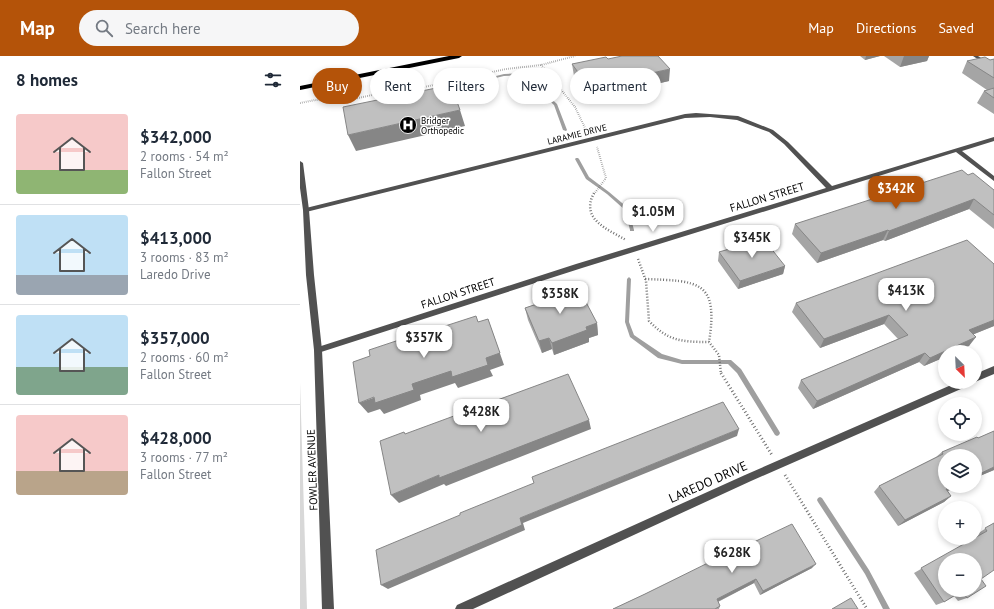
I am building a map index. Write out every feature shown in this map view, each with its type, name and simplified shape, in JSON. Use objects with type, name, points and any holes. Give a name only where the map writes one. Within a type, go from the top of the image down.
[{"type":"highway","points":[[300,88],[459,56]]},
{"type":"street","points":[[975,56],[994,68]]},
{"type":"street","name":"LARAMIE DRIVE","points":[[306,210],[685,116],[710,115],[738,118],[771,131],[786,143],[831,189]]},
{"type":"street","name":"FALLON STREET","points":[[318,350],[633,249],[994,139]]},
{"type":"street","points":[[956,150],[994,179]]},
{"type":"street","name":"FOWLER AVENUE","points":[[300,163],[306,210],[310,275],[318,350],[328,609]]},
{"type":"street","points":[[982,375],[994,370]]},
{"type":"street","name":"LAREDO DRIVE","points":[[460,609],[778,465],[951,389]]},
{"type":"path","points":[[300,102],[315,100],[345,100],[381,93],[397,94],[459,78],[541,64],[575,56]]},
{"type":"path","points":[[541,64],[575,107],[598,148],[606,178],[591,195],[588,207],[592,219],[628,242],[633,249],[644,270],[648,292],[649,322],[659,333],[682,342],[709,342]]},
{"type":"path","points":[[645,279],[676,280],[694,284],[707,294],[711,307],[712,327],[709,342],[718,355],[721,374],[867,609]]},
{"type":"shaded area","points":[[300,382],[307,609],[300,609]]},
{"type":"building","points":[[622,56],[658,56],[670,69],[661,71],[661,68],[575,68],[572,64],[606,57],[608,59]]},
{"type":"building","points":[[985,57],[990,60],[994,59],[994,78],[967,61]]},
{"type":"building","points":[[994,88],[994,98],[984,91]]},
{"type":"building","points":[[433,89],[433,104],[458,104],[460,110],[348,135],[343,107],[370,102],[370,104],[425,104],[425,90]]},
{"type":"building","points":[[962,170],[968,175],[973,173],[994,190],[994,215],[974,199],[889,231],[888,230],[821,253],[795,224]]},
{"type":"building","points":[[762,237],[785,266],[740,281],[719,252],[736,247],[734,245]]},
{"type":"building","points":[[967,240],[994,264],[994,320],[969,330],[976,337],[958,345],[938,345],[938,354],[930,358],[925,353],[817,401],[801,380],[908,335],[889,315],[824,339],[796,303]]},
{"type":"building","points":[[567,288],[569,292],[579,289],[597,323],[586,327],[587,330],[552,343],[549,338],[539,341],[525,308],[540,303],[537,298]]},
{"type":"building","points":[[476,316],[478,322],[488,319],[500,353],[486,358],[488,365],[452,377],[451,371],[412,384],[414,390],[375,403],[374,397],[359,403],[353,362],[370,356],[369,350],[405,338],[407,344],[440,333],[439,328]]},
{"type":"building","points":[[568,374],[589,420],[439,478],[439,475],[391,495],[380,441],[404,432],[405,434]]},
{"type":"building","points":[[723,402],[739,429],[520,518],[522,525],[381,585],[376,550],[460,515],[460,513],[534,483],[532,477]]},
{"type":"building","points":[[994,431],[994,467],[982,473],[982,449],[949,449],[968,441],[982,441],[982,436]]},
{"type":"building","points":[[938,456],[938,493],[949,493],[951,496],[941,501],[938,501],[938,503],[905,520],[879,486]]},
{"type":"building","points":[[994,523],[994,570],[982,578],[982,553],[948,553],[962,545],[982,545],[982,534],[987,531],[985,528]]},
{"type":"building","points":[[792,524],[816,564],[763,591],[756,579],[717,599],[720,606],[715,609],[613,609],[720,557]]},
{"type":"building","points":[[938,558],[938,593],[921,568]]},
{"type":"building","points":[[982,580],[986,586],[982,589]]},
{"type":"building","points":[[941,597],[952,597],[944,602]]},
{"type":"building","points":[[851,598],[858,609],[832,609]]},
{"type":"waterway","points":[[499,76],[525,74],[533,77],[539,82],[541,91],[556,105],[565,130]]},
{"type":"waterway","points":[[577,159],[587,178],[627,209],[632,230]]},
{"type":"waterway","points":[[629,279],[627,322],[632,336],[660,356],[682,362],[729,362],[739,371],[777,433]]},
{"type":"waterway","points":[[820,500],[867,572],[887,609]]},
{"type":"place","name":"Bridger Orthopedic","points":[[408,125]]}]
